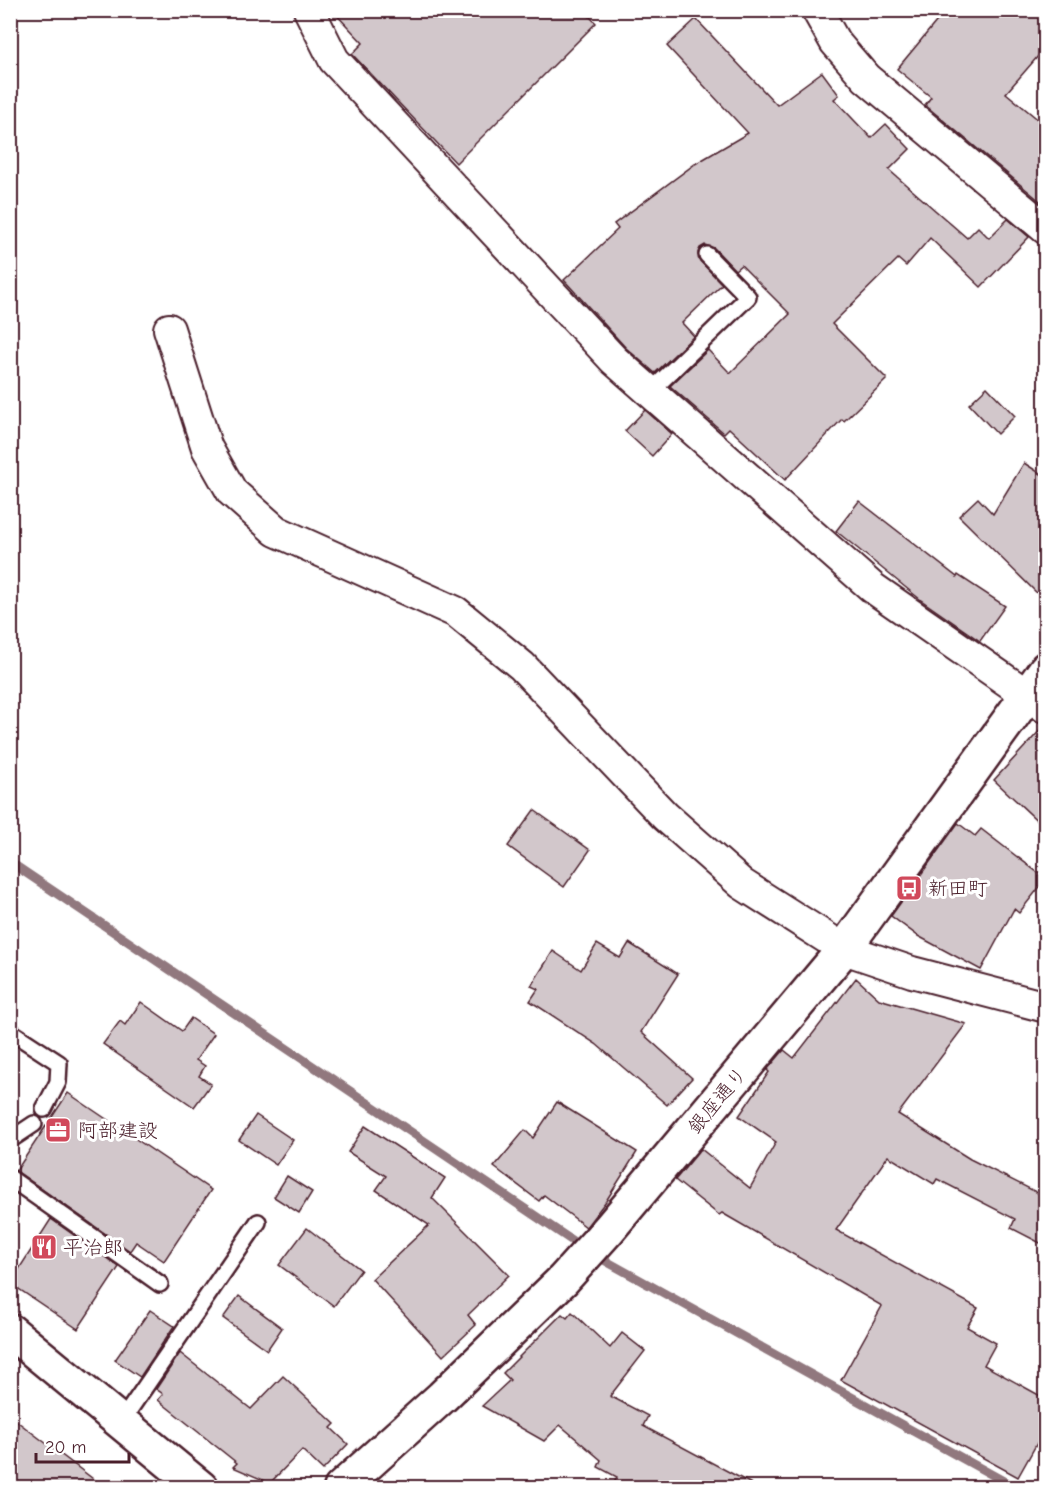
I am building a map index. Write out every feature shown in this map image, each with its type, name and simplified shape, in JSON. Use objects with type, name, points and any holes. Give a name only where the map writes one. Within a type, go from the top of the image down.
[{"type":"main road","name":"銀座通り","points":[[341,1488],[442,1397],[575,1266],[603,1235],[844,949],[1040,691]]},
{"type":"main road","points":[[10,1331],[201,1488]]},
{"type":"street","points":[[309,10],[334,60],[597,343],[873,588],[1040,691]]},
{"type":"street","points":[[818,10],[835,42],[866,78],[1046,229]]},
{"type":"street","points":[[169,329],[207,448],[232,492],[276,531],[456,612],[522,666],[665,816],[741,884],[844,949],[912,972],[1046,1006]]},
{"type":"lane","points":[[650,392],[748,297],[707,255]]},
{"type":"lane","points":[[10,1031],[59,1064],[58,1082],[44,1109]]},
{"type":"lane","points":[[10,1140],[34,1124]]},
{"type":"lane","points":[[10,1178],[160,1284]]},
{"type":"lane","points":[[121,1422],[258,1222]]},
{"type":"building","points":[[332,10],[583,10],[596,23],[456,163],[352,54],[363,43]]},
{"type":"building","points":[[946,10],[1046,10],[1046,47],[1006,93],[1046,126],[1046,206],[925,105],[931,97],[897,69]]},
{"type":"building","points":[[696,19],[777,105],[822,72],[839,95],[834,99],[871,138],[886,124],[910,149],[889,170],[967,238],[978,227],[989,238],[1008,219],[1029,237],[981,287],[930,238],[906,266],[898,259],[832,324],[887,379],[844,421],[842,419],[785,480],[729,428],[724,433],[670,386],[708,350],[730,373],[790,314],[741,265],[735,270],[714,248],[705,245],[700,248],[698,253],[700,261],[722,284],[682,323],[694,336],[655,373],[626,348],[564,280],[618,229],[614,224],[695,164],[748,133],[667,46]]},
{"type":"building","points":[[987,387],[1015,416],[997,434],[969,404]]},
{"type":"building","points":[[645,410],[672,434],[652,456],[625,431]]},
{"type":"building","points":[[1024,463],[1046,477],[1046,602],[959,516],[978,498],[993,514]]},
{"type":"building","points":[[859,501],[957,577],[958,575],[1005,606],[980,641],[921,600],[836,531]]},
{"type":"building","points":[[1046,725],[1046,829],[994,780]]},
{"type":"building","points":[[534,810],[590,850],[564,887],[508,846]]},
{"type":"building","points":[[958,823],[975,836],[981,829],[1046,879],[1019,913],[1014,909],[981,970],[918,936],[891,916]]},
{"type":"building","points":[[629,943],[678,974],[641,1032],[692,1078],[667,1105],[596,1044],[530,1001],[538,989],[531,986],[553,951],[581,970],[597,944],[620,958]]},
{"type":"building","points":[[856,978],[879,999],[966,1024],[898,1114],[970,1159],[1046,1197],[1046,1246],[1011,1228],[1015,1219],[937,1179],[934,1184],[888,1156],[836,1230],[978,1308],[967,1327],[996,1343],[984,1365],[1046,1399],[1046,1427],[1018,1477],[841,1380],[882,1306],[722,1213],[719,1215],[675,1180],[701,1149],[750,1188],[776,1142],[739,1116],[769,1072],[767,1070],[784,1050],[794,1058]]},
{"type":"building","points":[[141,1002],[182,1031],[191,1018],[214,1034],[196,1060],[205,1066],[199,1076],[211,1084],[194,1107],[103,1044],[120,1021],[125,1025]]},
{"type":"building","points":[[68,1093],[211,1190],[164,1261],[136,1242],[130,1251],[16,1171]]},
{"type":"building","points":[[557,1102],[637,1152],[606,1201],[586,1227],[544,1195],[539,1201],[494,1167],[525,1130],[533,1138]]},
{"type":"building","points":[[256,1115],[293,1140],[276,1165],[239,1140]]},
{"type":"building","points":[[365,1126],[445,1178],[432,1198],[509,1275],[468,1315],[476,1325],[443,1356],[372,1279],[429,1225],[376,1190],[386,1176],[348,1152]]},
{"type":"building","points":[[287,1176],[312,1192],[299,1213],[274,1197]]},
{"type":"building","points":[[51,1219],[119,1267],[78,1329],[10,1283]]},
{"type":"building","points":[[307,1228],[361,1270],[334,1306],[279,1265]]},
{"type":"building","points":[[239,1296],[282,1328],[267,1350],[223,1318]]},
{"type":"building","points":[[150,1310],[174,1326],[140,1377],[115,1360]]},
{"type":"building","points":[[572,1312],[610,1348],[622,1333],[645,1351],[610,1396],[648,1416],[643,1426],[759,1488],[611,1488],[617,1477],[598,1467],[601,1460],[560,1425],[544,1441],[482,1406],[510,1380],[503,1373],[562,1314],[567,1318]]},
{"type":"building","points":[[180,1353],[251,1409],[283,1376],[335,1424],[331,1428],[348,1444],[323,1470],[302,1450],[270,1483],[233,1467],[237,1463],[158,1400],[163,1394],[156,1389]]},
{"type":"building","points":[[10,1416],[105,1488],[10,1488]]},
{"type":"waterway","points":[[10,862],[583,1248]]},
{"type":"waterway","points":[[595,1255],[1016,1488]]},
{"type":"place","name":"新田町","points":[[909,888]]},
{"type":"place","name":"阿部建設","points":[[58,1130]]},
{"type":"place","name":"平治郎","points":[[44,1247]]}]
